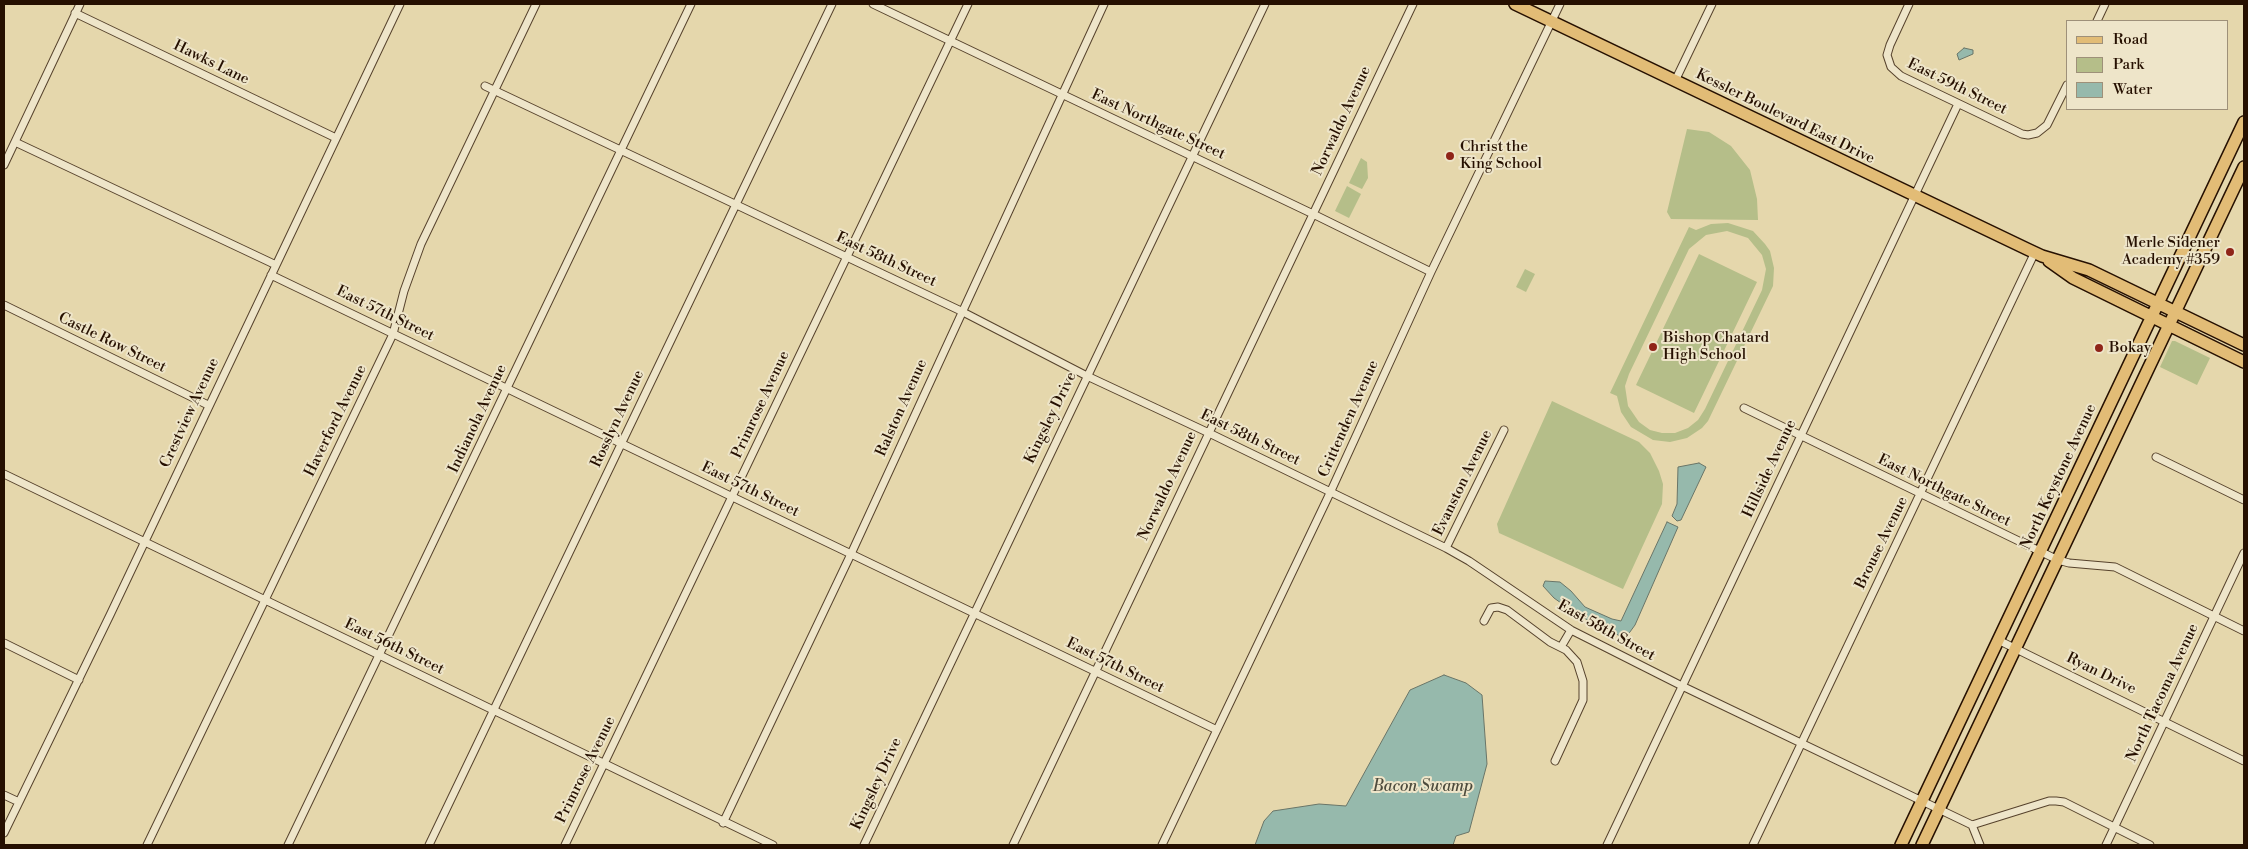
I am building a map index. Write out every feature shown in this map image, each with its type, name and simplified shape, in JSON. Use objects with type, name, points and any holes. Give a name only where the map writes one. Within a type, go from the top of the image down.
[{"type":"main road","name":"Kessler Boulevard East Drive","points":[[1515,4],[2038,254],[2073,278],[2244,362]]},
{"type":"main road","name":"North Keystone Avenue","points":[[1901,845],[2244,122]]},
{"type":"main road","points":[[1922,845],[2244,167]]},
{"type":"main road","name":"Kessler Boulevard East Drive","points":[[2038,254],[2081,266],[2244,345]]},
{"type":"street","points":[[4,165],[80,4]]},
{"type":"street","name":"Crestview Avenue","points":[[4,832],[79,680],[400,4]]},
{"type":"street","name":"Haverford Avenue","points":[[147,845],[393,334],[404,291],[419,250],[536,4]]},
{"type":"street","name":"Indianola Avenue","points":[[288,845],[691,4]]},
{"type":"street","name":"Rosslyn Avenue","points":[[428,845],[622,443],[734,204],[832,4]]},
{"type":"street","name":"East Northgate Street","points":[[873,4],[1313,214],[1430,272]]},
{"type":"street","name":"Primrose Avenue","points":[[565,845],[968,4]]},
{"type":"street","name":"Ralston Avenue","points":[[723,822],[851,554],[1104,4]]},
{"type":"street","name":"Kingsley Drive","points":[[864,845],[1265,4]]},
{"type":"street","name":"Norwaldo Avenue","points":[[1013,845],[1413,4]]},
{"type":"street","name":"Crittenden Avenue","points":[[1162,845],[1330,493],[1430,272],[1560,4]]},
{"type":"street","points":[[1675,81],[1712,4]]},
{"type":"street","name":"East 59th Street","points":[[1909,4],[1887,55],[1888,61],[1895,73],[2022,134],[2035,134],[2048,124],[2066,87]]},
{"type":"street","points":[[2098,20],[2106,4]]},
{"type":"street","name":"Hawks Lane","points":[[75,14],[336,138]]},
{"type":"street","name":"East 58th Street","points":[[485,86],[962,311],[1087,376],[1446,548],[1469,561],[1570,630],[1682,686],[1972,825]]},
{"type":"street","name":"Hillside Avenue","points":[[1607,845],[1958,104]]},
{"type":"street","points":[[15,142],[276,265]]},
{"type":"street","name":"Brouse Avenue","points":[[1754,845],[2038,254]]},
{"type":"street","name":"East 57th Street","points":[[271,275],[1217,730]]},
{"type":"street","name":"Castle Row Street","points":[[4,305],[208,405]]},
{"type":"street","name":"East Northgate Street","points":[[1744,408],[2040,552],[2069,564],[2115,567],[2244,631]]},
{"type":"street","name":"Evanston Avenue","points":[[1446,548],[1504,430]]},
{"type":"street","points":[[2156,457],[2244,500]]},
{"type":"street","name":"East 56th Street","points":[[4,474],[773,845]]},
{"type":"street","name":"North Tacoma Avenue","points":[[2106,845],[2244,553]]},
{"type":"street","points":[[1484,620],[1491,608],[1503,609],[1550,642],[1568,652],[1576,662],[1583,679],[1584,691],[1579,710],[1555,761]]},
{"type":"street","points":[[1561,647],[1570,630]]},
{"type":"street","name":"Ryan Drive","points":[[1998,640],[2244,762]]},
{"type":"street","points":[[4,643],[79,680]]},
{"type":"street","points":[[4,794],[19,802]]},
{"type":"street","points":[[1980,845],[1972,825],[2049,801],[2056,801],[2064,802],[2150,845]]},
{"type":"green space","points":[[1687,129],[1709,132],[1731,146],[1750,170],[1757,199],[1758,220],[1671,219],[1667,212]]},
{"type":"green space","points":[[1361,158],[1367,162],[1368,178],[1362,189],[1349,183]]},
{"type":"green space","points":[[1347,186],[1361,194],[1349,218],[1335,211]]},
{"type":"green space","points":[[1728,223],[1753,231],[1770,251],[1774,268],[1773,286],[1708,421],[1702,428],[1687,438],[1670,442],[1653,440],[1631,427],[1621,412],[1617,396],[1610,393],[1689,227],[1696,230],[1711,224]],"holes":[[[1727,231],[1748,238],[1762,255],[1766,269],[1762,290],[1705,409],[1698,420],[1688,428],[1675,433],[1662,433],[1650,430],[1639,422],[1628,406],[1625,386],[1689,249],[1706,235]]]},
{"type":"green space","points":[[1699,254],[1757,282],[1694,413],[1636,385]]},
{"type":"green space","points":[[1525,269],[1535,274],[1526,292],[1516,287]]},
{"type":"green space","points":[[2172,341],[2210,358],[2197,385],[2160,367]]},
{"type":"green space","points":[[1552,401],[1639,442],[1650,453],[1659,471],[1663,484],[1662,504],[1623,589],[1499,533],[1497,524]]},
{"type":"water","points":[[1964,48],[1973,50],[1973,54],[1959,60],[1957,54]]},
{"type":"water","points":[[1699,463],[1706,467],[1681,520],[1677,521],[1672,516],[1677,504],[1678,467]]},
{"type":"water","points":[[1667,522],[1678,527],[1635,625],[1627,636],[1623,637],[1606,630],[1575,613],[1554,598],[1543,586],[1545,581],[1560,582],[1585,607],[1621,621]]},
{"type":"water","name":"Bacon Swamp","points":[[1444,675],[1466,683],[1482,695],[1487,764],[1469,832],[1456,836],[1453,845],[1255,845],[1264,821],[1273,811],[1319,804],[1346,806],[1410,690]]},
{"type":"place","name":"Christ the King School","points":[[1450,156]]},
{"type":"place","name":"Merle Sidener Academy #359","points":[[2230,252]]},
{"type":"place","name":"Bishop Chatard High School","points":[[1653,347]]},
{"type":"place","name":"Bokay","points":[[2099,348]]}]
